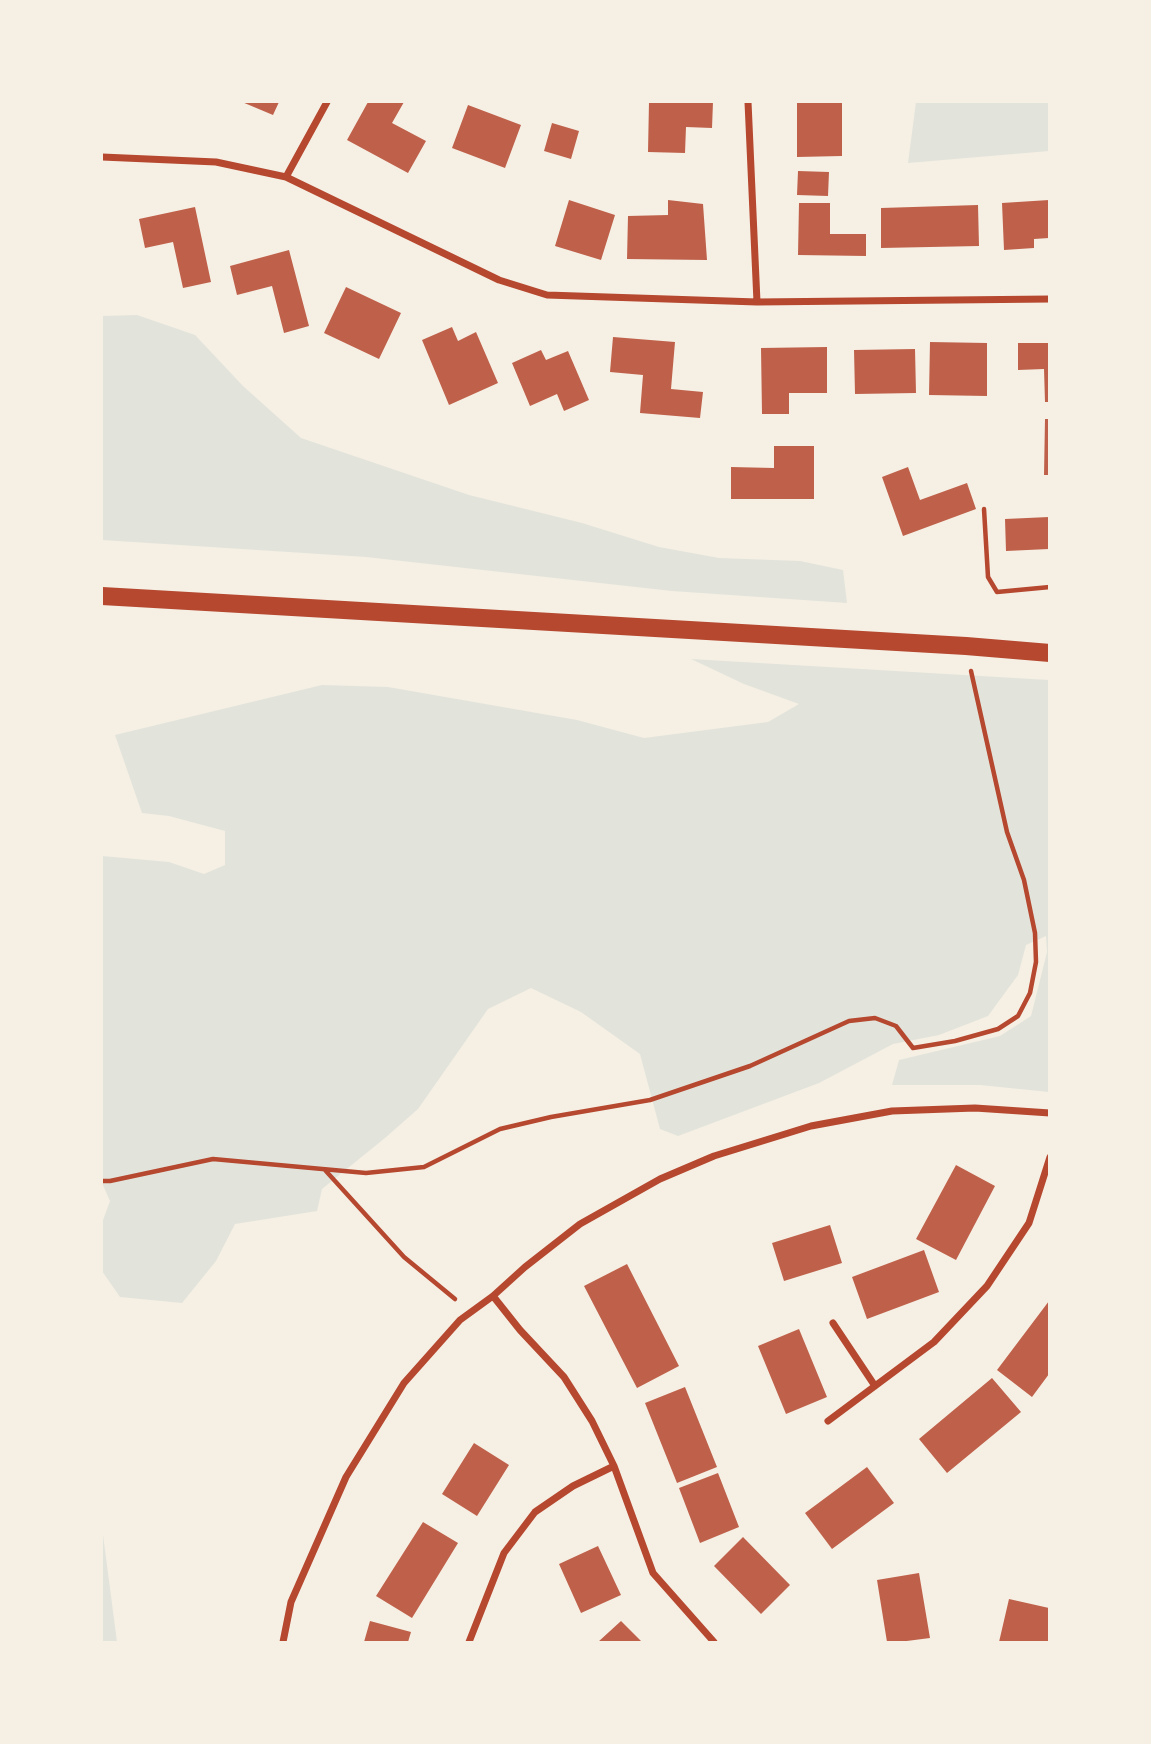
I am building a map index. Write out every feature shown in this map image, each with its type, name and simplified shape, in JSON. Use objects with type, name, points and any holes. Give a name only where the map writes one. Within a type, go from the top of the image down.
[{"type":"main road","points":[[102,596],[1049,653]]},
{"type":"street","points":[[286,177],[327,102]]},
{"type":"street","points":[[748,102],[757,302]]},
{"type":"street","points":[[102,156],[216,162],[286,177],[499,280],[547,295],[757,302],[1049,299]]},
{"type":"street","points":[[283,1643],[291,1602],[346,1477],[404,1383],[460,1320],[580,1224],[660,1179],[714,1156],[811,1126],[892,1111],[975,1108],[1049,1113]]},
{"type":"street","points":[[828,1421],[934,1342],[987,1286],[1029,1223],[1049,1157]]},
{"type":"street","points":[[493,1296],[520,1330],[564,1377],[592,1421],[614,1466],[653,1573],[713,1643]]},
{"type":"street","points":[[833,1323],[875,1386]]},
{"type":"street","points":[[469,1643],[504,1553],[535,1513],[573,1486],[614,1466]]},
{"type":"path","points":[[984,509],[988,577],[997,592],[1049,587]]},
{"type":"path","points":[[102,1181],[213,1159],[366,1173],[425,1167],[500,1129],[551,1116],[650,1100],[750,1066],[849,1021],[875,1018],[896,1026],[913,1048],[955,1041],[998,1029],[1017,1016],[1030,993],[1036,962],[1035,933],[1024,880],[1007,832],[966,646]]},
{"type":"path","points":[[325,1169],[404,1257],[471,1312]]},
{"type":"shaded area","points":[[916,102],[1049,102],[1049,151],[908,163]]},
{"type":"shaded area","points":[[137,315],[195,335],[243,386],[301,438],[469,495],[582,523],[659,547],[719,558],[800,561],[843,570],[847,603],[672,591],[366,557],[102,540],[102,316]]},
{"type":"shaded area","points":[[691,659],[1049,680],[1049,1092],[980,1085],[892,1085],[899,1060],[1000,1036],[1031,1016],[1047,952],[1046,936],[1026,945],[1018,975],[988,1016],[939,1035],[893,1044],[819,1083],[678,1136],[660,1129],[640,1054],[581,1012],[531,988],[488,1009],[418,1109],[322,1189],[317,1211],[235,1224],[216,1261],[182,1303],[120,1297],[102,1271],[102,1223],[110,1201],[102,1183],[102,856],[169,862],[204,874],[225,865],[225,831],[169,816],[142,813],[115,735],[322,685],[388,687],[577,720],[644,738],[768,722],[799,704],[744,684]]},
{"type":"shaded area","points":[[102,1527],[117,1642],[102,1642]]},
{"type":"building","points":[[242,102],[279,102],[273,115]]},
{"type":"building","points":[[368,102],[404,102],[392,123],[426,141],[408,173],[347,140]]},
{"type":"building","points":[[649,102],[713,102],[712,128],[686,127],[685,153],[648,152]]},
{"type":"building","points":[[797,102],[842,102],[842,156],[797,157]]},
{"type":"building","points":[[468,105],[521,125],[505,168],[452,148]]},
{"type":"building","points":[[552,123],[579,131],[571,159],[544,151]]},
{"type":"building","points":[[798,171],[829,172],[828,196],[797,195]]},
{"type":"building","points":[[569,200],[615,215],[601,260],[555,246]]},
{"type":"building","points":[[668,200],[703,204],[707,260],[627,259],[628,216],[668,215]]},
{"type":"building","points":[[1049,200],[1049,238],[1034,239],[1034,248],[1004,250],[1002,203]]},
{"type":"building","points":[[799,203],[830,203],[830,234],[866,234],[866,256],[798,255]]},
{"type":"building","points":[[978,205],[979,246],[881,248],[881,208]]},
{"type":"building","points":[[195,207],[211,282],[183,288],[173,242],[145,248],[139,219]]},
{"type":"building","points":[[289,250],[309,326],[284,333],[272,286],[237,295],[230,266]]},
{"type":"building","points":[[346,287],[401,313],[379,359],[324,333]]},
{"type":"building","points":[[452,327],[458,341],[476,332],[498,383],[449,405],[422,340]]},
{"type":"building","points":[[613,337],[675,342],[671,389],[703,392],[700,418],[640,413],[643,375],[610,372]]},
{"type":"building","points":[[930,342],[987,343],[987,396],[929,395]]},
{"type":"building","points":[[1018,343],[1049,343],[1049,402],[1045,402],[1044,369],[1018,370]]},
{"type":"building","points":[[827,347],[827,393],[789,393],[789,414],[762,414],[761,348]]},
{"type":"building","points":[[915,349],[916,393],[855,394],[854,350]]},
{"type":"building","points":[[541,350],[546,360],[568,351],[589,400],[564,411],[557,394],[530,406],[512,363]]},
{"type":"building","points":[[1045,419],[1049,419],[1049,475],[1044,475]]},
{"type":"building","points":[[774,446],[814,446],[814,499],[731,499],[731,467],[774,468]]},
{"type":"building","points":[[908,467],[920,500],[967,483],[976,509],[903,536],[882,477]]},
{"type":"building","points":[[1049,517],[1049,549],[1006,551],[1005,519]]},
{"type":"building","points":[[956,1165],[995,1186],[956,1260],[916,1239]]},
{"type":"building","points":[[830,1225],[842,1263],[784,1281],[772,1243]]},
{"type":"building","points":[[924,1250],[939,1292],[867,1319],[852,1277]]},
{"type":"building","points":[[627,1264],[679,1366],[637,1388],[584,1286]]},
{"type":"building","points":[[1049,1301],[1049,1374],[1032,1397],[997,1370]]},
{"type":"building","points":[[799,1329],[827,1397],[786,1414],[758,1346]]},
{"type":"building","points":[[992,1378],[1021,1412],[947,1473],[919,1439]]},
{"type":"building","points":[[685,1387],[717,1467],[677,1483],[645,1403]]},
{"type":"building","points":[[474,1443],[509,1465],[477,1516],[442,1494]]},
{"type":"building","points":[[867,1467],[894,1503],[832,1549],[805,1513]]},
{"type":"building","points":[[718,1473],[739,1527],[700,1543],[679,1488]]},
{"type":"building","points":[[423,1522],[458,1543],[412,1618],[376,1596]]},
{"type":"building","points":[[743,1537],[790,1585],[761,1614],[714,1566]]},
{"type":"building","points":[[598,1546],[621,1595],[581,1613],[559,1564]]},
{"type":"building","points":[[919,1573],[930,1638],[887,1642],[877,1580]]},
{"type":"building","points":[[1009,1599],[1049,1608],[1049,1642],[999,1642]]},
{"type":"building","points":[[370,1621],[411,1632],[408,1642],[364,1642]]},
{"type":"building","points":[[621,1621],[642,1642],[598,1642]]}]
